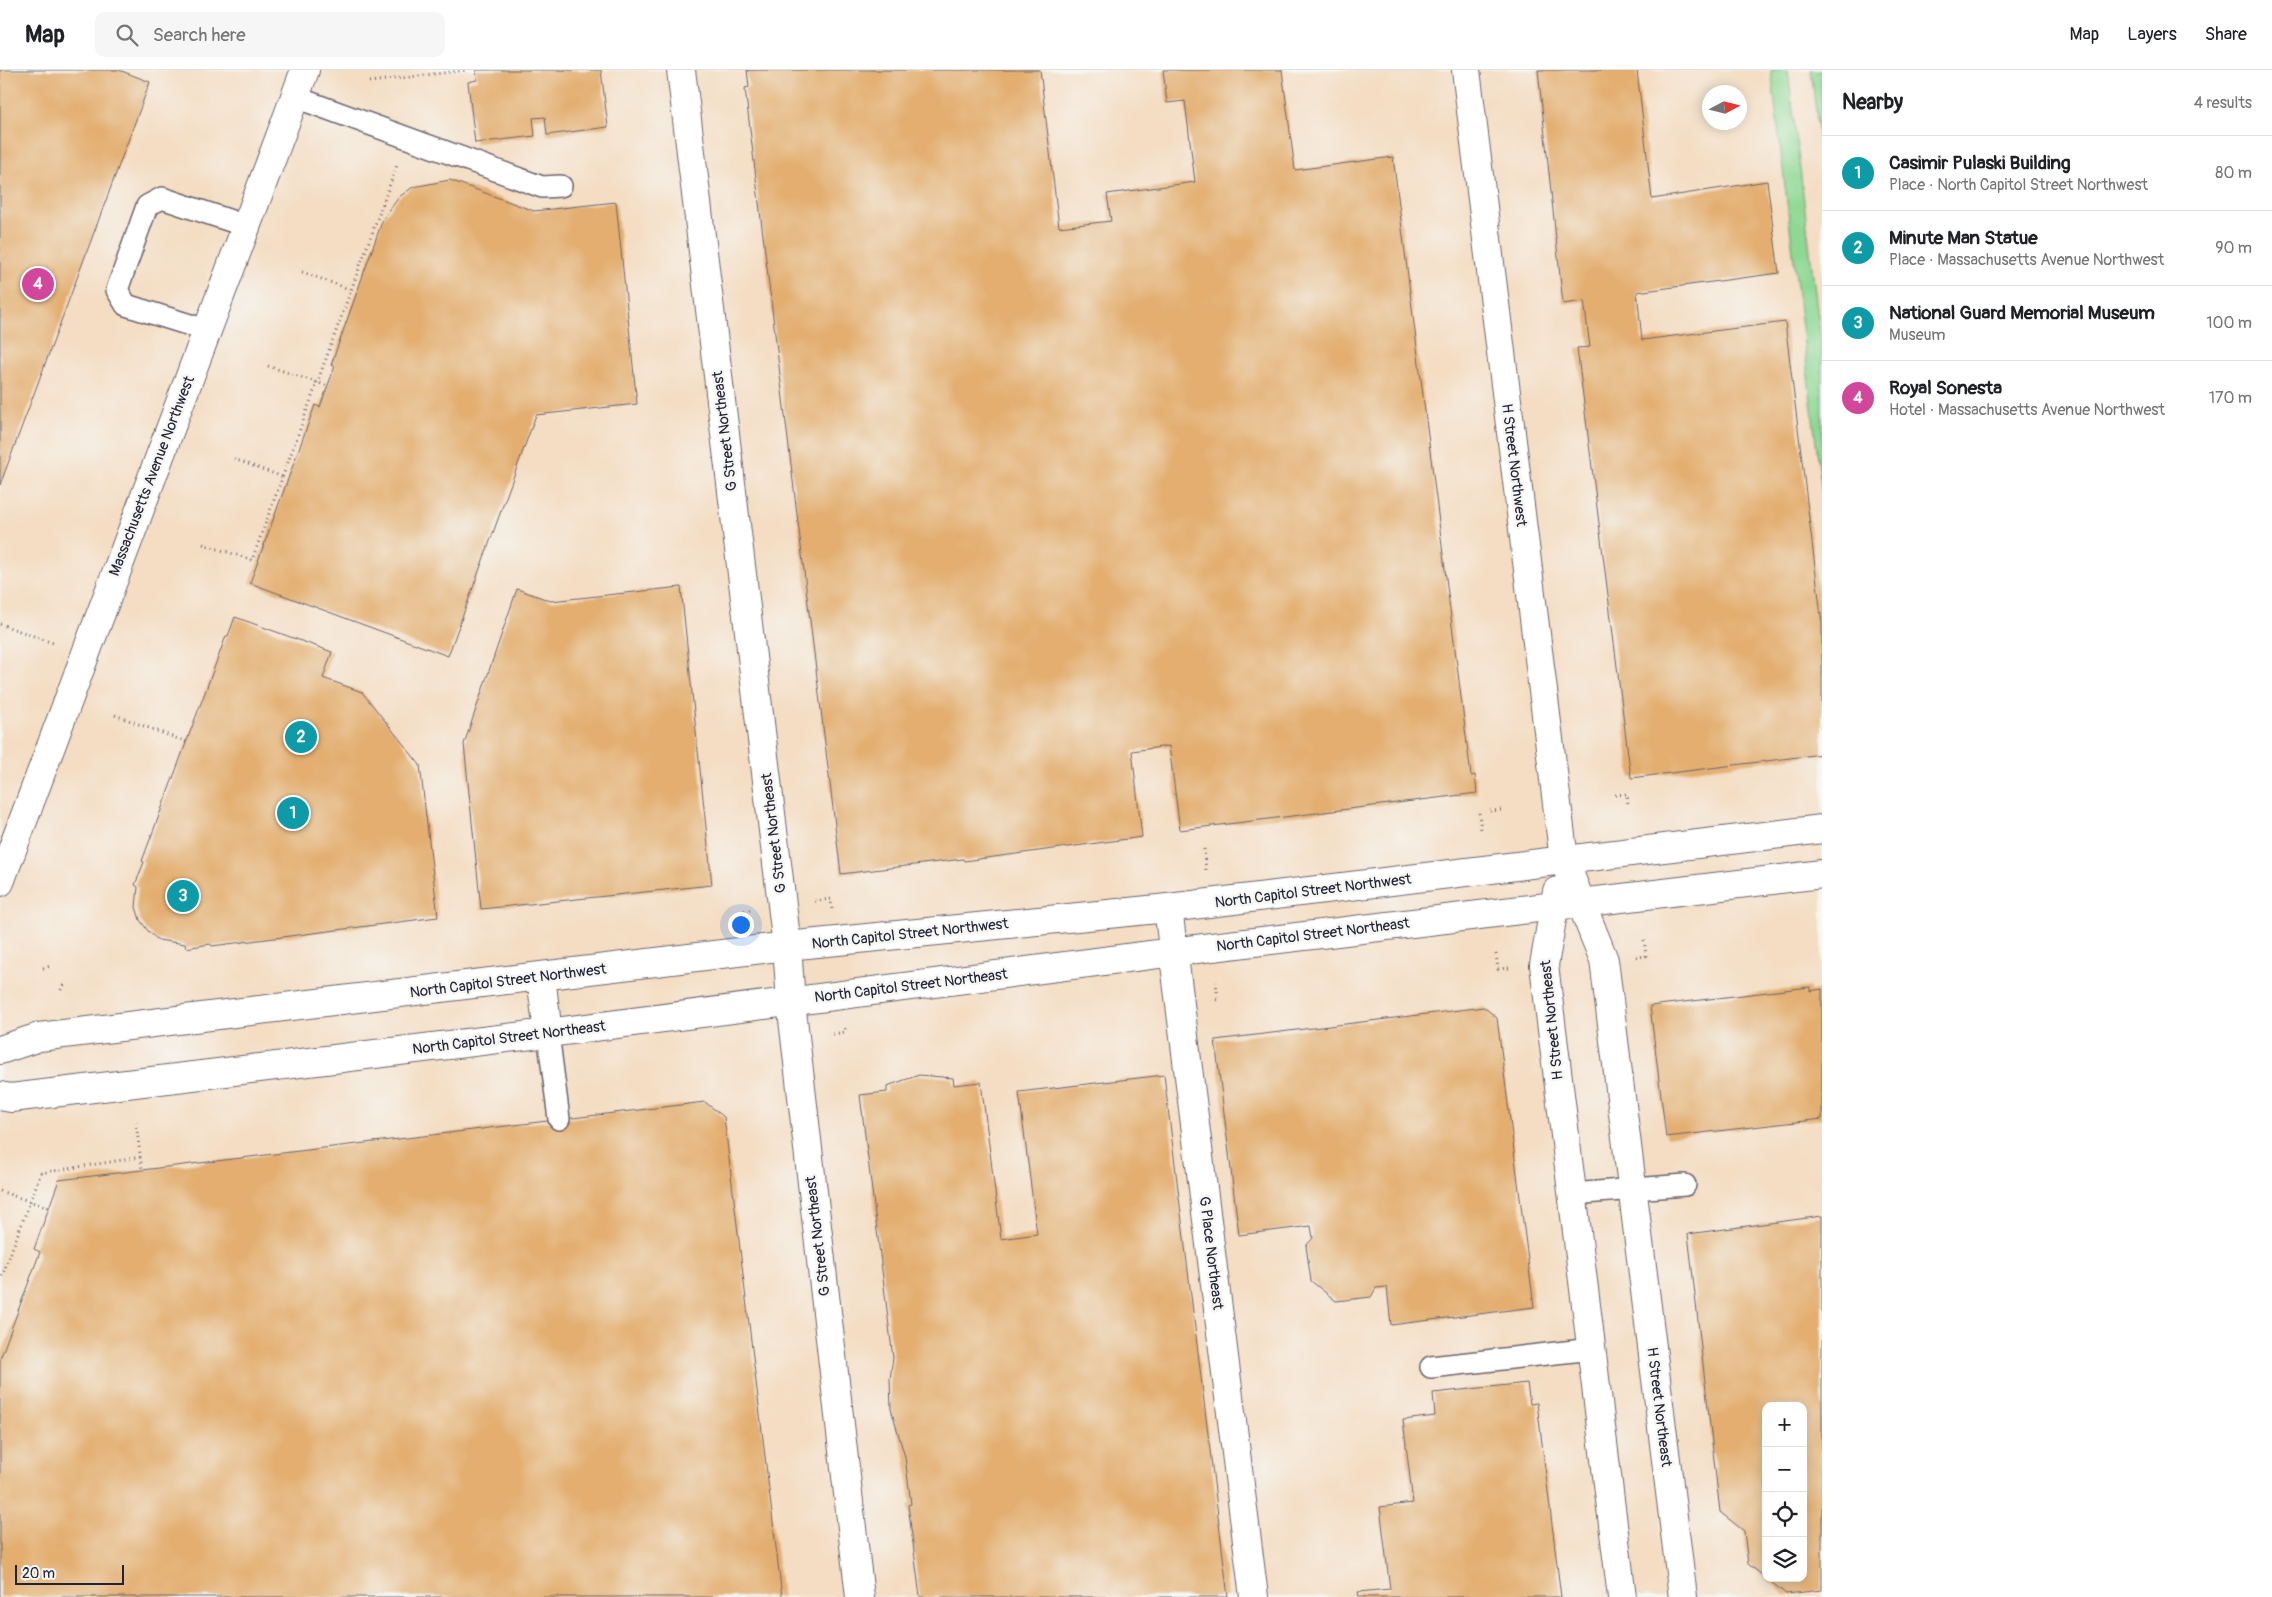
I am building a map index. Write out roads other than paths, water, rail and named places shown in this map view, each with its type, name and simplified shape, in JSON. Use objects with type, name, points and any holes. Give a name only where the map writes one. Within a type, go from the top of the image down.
[{"type":"main road","name":"Massachusetts Avenue Northwest","points":[[0,882],[304,70]]},
{"type":"main road","name":"G Street Northeast","points":[[681,70],[787,946],[791,1002],[860,1597]]},
{"type":"main road","name":"H Street Northwest","points":[[1466,70],[1564,860]]},
{"type":"main road","name":"North Capitol Street Northwest","points":[[0,1050],[39,1037],[787,946],[1168,908],[1822,829]]},
{"type":"main road","name":"H Street Northeast","points":[[1564,860],[1604,960],[1683,1597]]},
{"type":"main road","name":"H Street Northeast","points":[[1564,860],[1553,907],[1544,965],[1622,1597]]},
{"type":"main road","name":"North Capitol Street Northeast","points":[[0,1096],[11,1098],[548,1033],[1174,952],[1822,874]]},
{"type":"main road","name":"G Place Northeast","points":[[1168,908],[1254,1597]]},
{"type":"main road","points":[[541,977],[548,1033]]},
{"type":"lane","points":[[294,97],[542,187],[561,186]]},
{"type":"lane","points":[[206,330],[126,305],[117,290],[147,206],[162,198],[246,226]]},
{"type":"lane","points":[[548,1033],[559,1119]]},
{"type":"lane","points":[[1572,1194],[1685,1185]]},
{"type":"lane","points":[[1431,1367],[1592,1349]]},
{"type":"place","name":"Royal Sonesta","points":[[38,284]]},
{"type":"place","name":"Minute Man Statue","points":[[301,737]]},
{"type":"place","name":"Casimir Pulaski Building","points":[[293,813]]},
{"type":"place","name":"National Guard Memorial Museum","points":[[183,896]]}]
